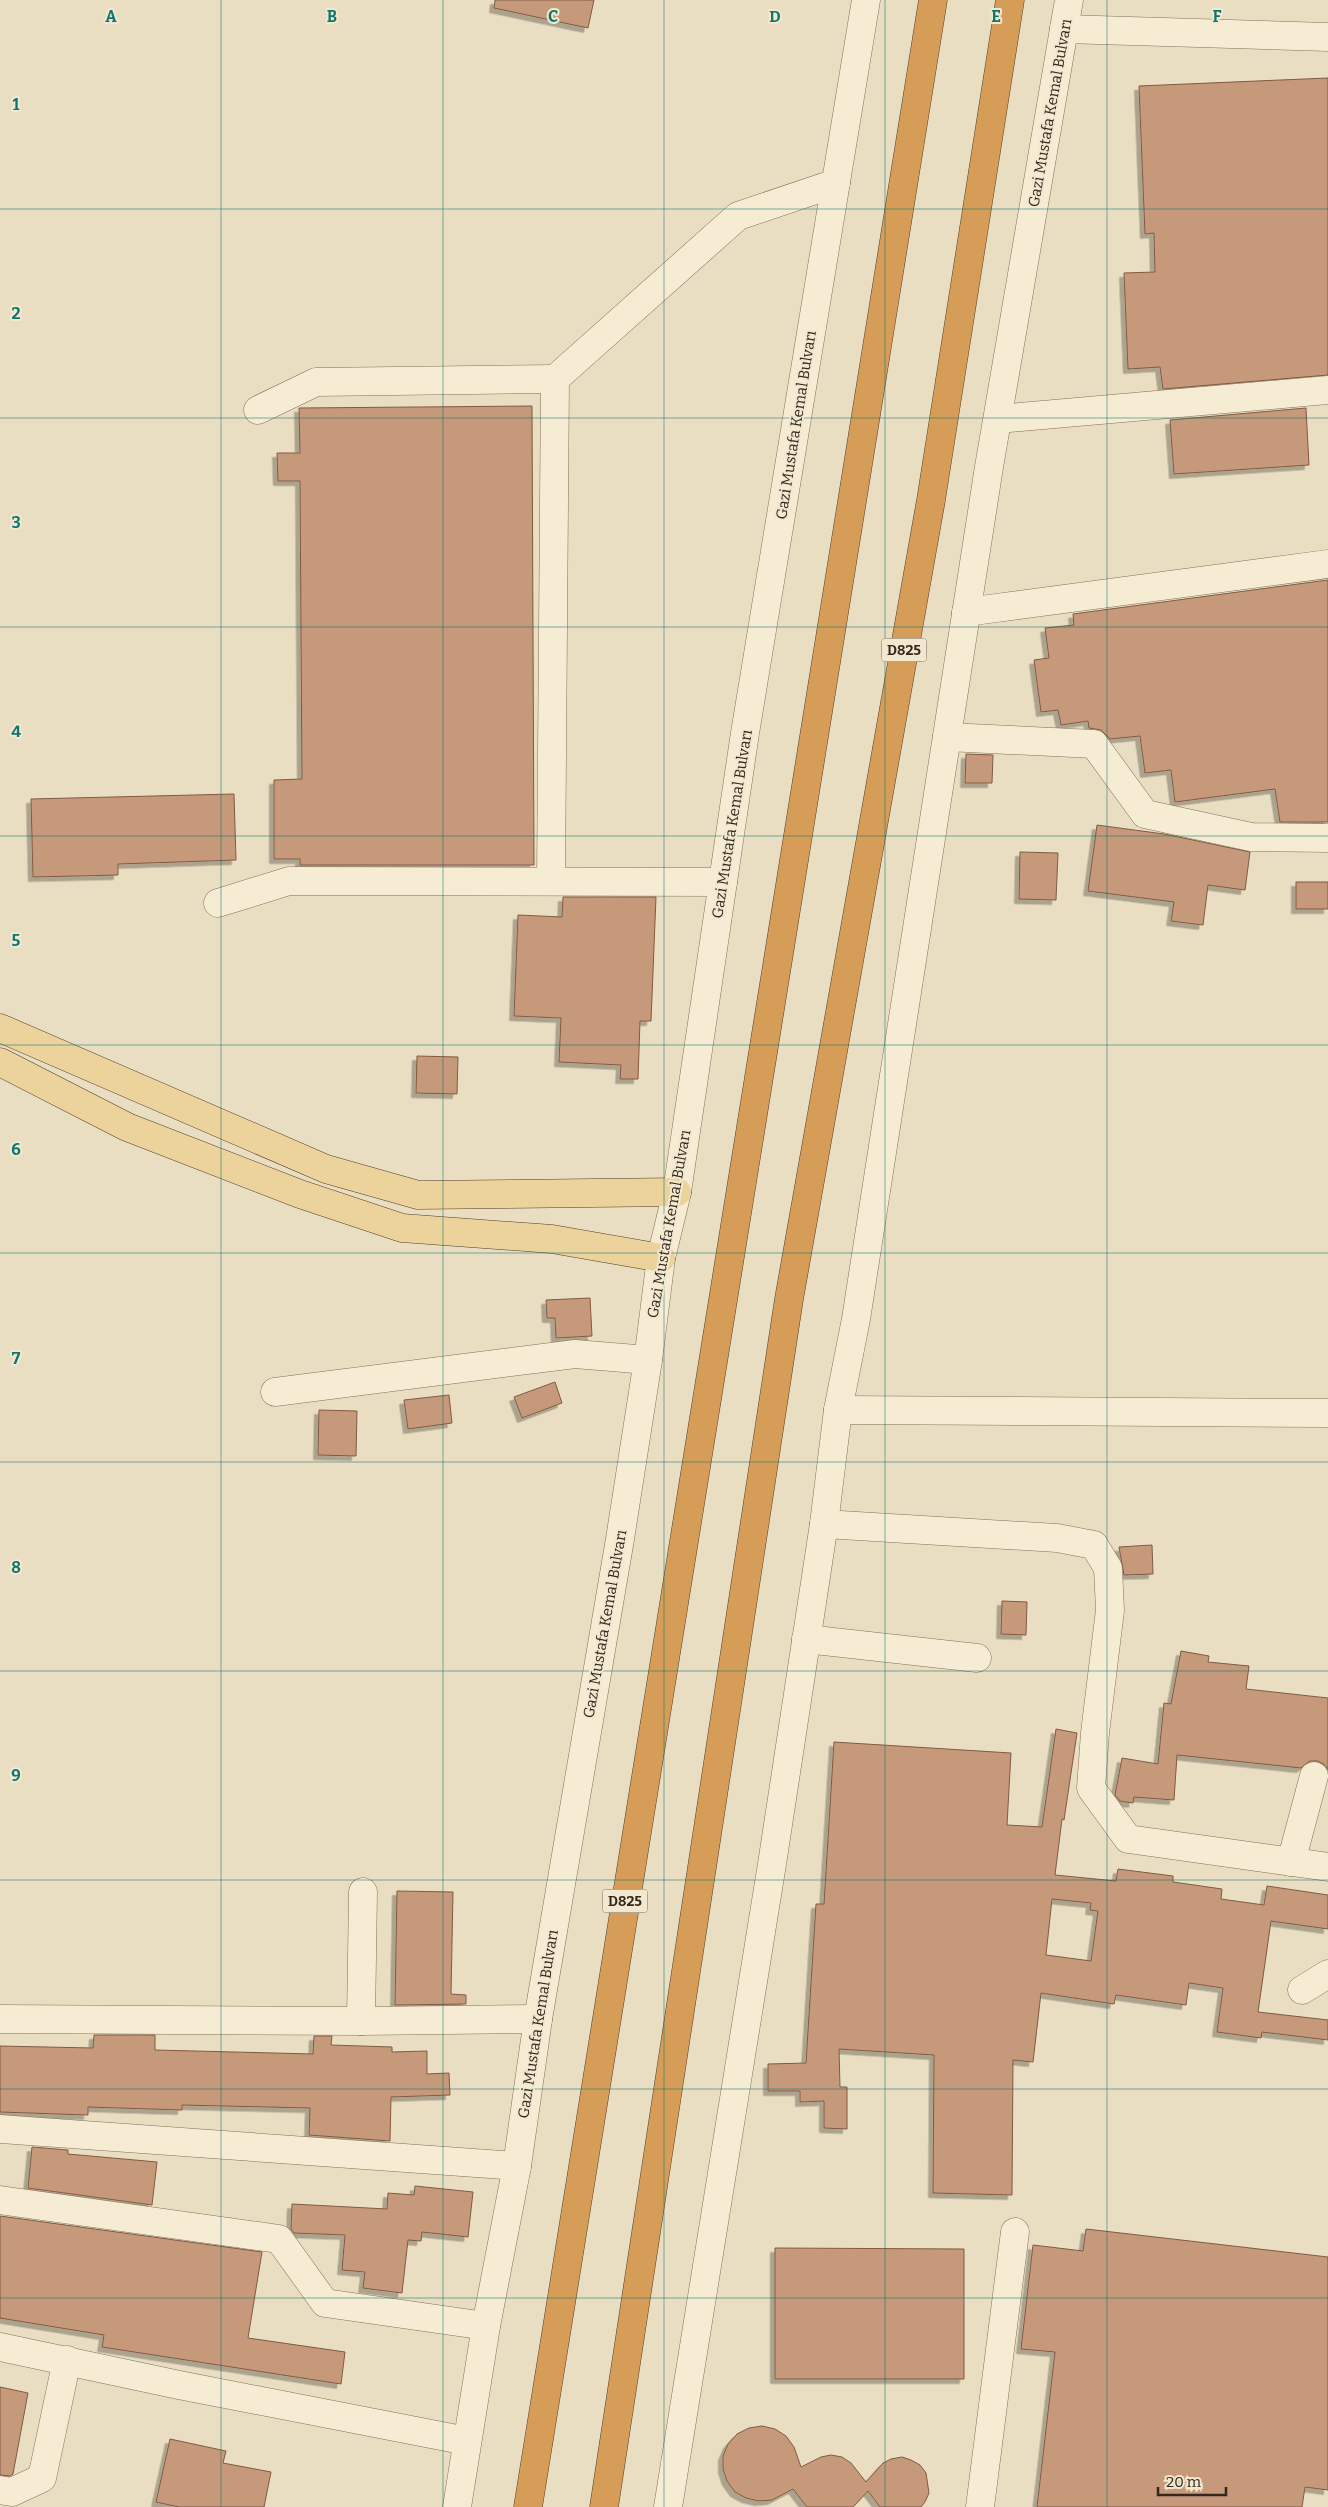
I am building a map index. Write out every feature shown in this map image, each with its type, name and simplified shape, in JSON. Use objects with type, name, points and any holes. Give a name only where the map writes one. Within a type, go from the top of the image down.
[{"type":"highway","name":"D825","points":[[528,2507],[933,0]]},
{"type":"highway","name":"D825","points":[[604,2507],[789,1298],[931,500],[1010,0]]},
{"type":"main road","points":[[0,1028],[326,1169],[418,1195],[678,1192]]},
{"type":"main road","points":[[0,1062],[127,1127],[300,1194],[402,1228],[552,1239],[660,1258]]},
{"type":"street","name":"Gazi Mustafa Kemal Bulvarı","points":[[457,2507],[486,2326],[517,2166],[538,2019],[618,1548],[648,1360],[660,1258],[678,1192],[723,882],[866,0]]},
{"type":"street","name":"Gazi Mustafa Kemal Bulvarı","points":[[668,2507],[824,1524],[838,1410],[857,1309],[966,612],[1069,0]]},
{"type":"street","points":[[1064,29],[1328,37]]},
{"type":"street","points":[[258,410],[316,382],[556,379],[738,216],[836,183]]},
{"type":"street","points":[[551,881],[556,379]]},
{"type":"street","points":[[998,419],[1328,390]]},
{"type":"street","points":[[966,612],[1328,564]]},
{"type":"street","points":[[947,737],[1094,744],[1145,814],[1251,837],[1328,838]]},
{"type":"street","points":[[218,903],[289,881],[723,882]]},
{"type":"street","points":[[275,1392],[575,1354],[648,1360]]},
{"type":"street","points":[[838,1410],[1328,1413]]},
{"type":"street","points":[[824,1524],[1057,1538],[1094,1544],[1108,1568],[1110,1610],[1095,1732],[1091,1788],[1128,1840],[1328,1867]]},
{"type":"street","points":[[806,1639],[977,1658]]},
{"type":"street","points":[[1291,1862],[1314,1776]]},
{"type":"street","points":[[361,2021],[364,1892]]},
{"type":"street","points":[[1302,1990],[1328,1974]]},
{"type":"street","points":[[0,2019],[361,2021],[538,2019]]},
{"type":"street","points":[[0,2129],[517,2166]]},
{"type":"street","points":[[0,2200],[279,2239],[325,2303],[486,2326]]},
{"type":"street","points":[[980,2507],[1015,2232]]},
{"type":"street","points":[[0,2347],[179,2385],[467,2441]]},
{"type":"street","points":[[0,2490],[12,2492],[42,2478],[67,2360]]},
{"type":"building","points":[[495,0],[594,0],[588,28],[494,8]]},
{"type":"building","points":[[1328,78],[1328,375],[1163,389],[1160,367],[1128,369],[1124,273],[1155,272],[1154,233],[1145,234],[1139,86]]},
{"type":"building","points":[[532,406],[534,865],[300,865],[300,859],[274,859],[274,780],[302,779],[300,481],[278,481],[277,453],[300,453],[299,408]]},
{"type":"building","points":[[1306,408],[1309,465],[1174,474],[1170,420]]},
{"type":"building","points":[[1328,580],[1328,822],[1280,822],[1275,789],[1175,802],[1171,770],[1145,773],[1140,736],[1110,739],[1101,730],[1089,728],[1088,721],[1061,725],[1058,710],[1041,712],[1034,660],[1049,658],[1045,628],[1074,625],[1073,614]]},
{"type":"building","points":[[966,754],[993,755],[992,783],[965,783]]},
{"type":"building","points":[[234,794],[236,860],[118,864],[118,875],[33,877],[31,799]]},
{"type":"building","points":[[1097,825],[1164,834],[1250,852],[1245,890],[1208,885],[1203,925],[1171,921],[1174,902],[1088,891]]},
{"type":"building","points":[[1020,852],[1058,853],[1056,900],[1019,899]]},
{"type":"building","points":[[1296,882],[1328,882],[1328,909],[1296,909]]},
{"type":"building","points":[[563,897],[656,897],[651,1021],[640,1021],[638,1079],[620,1079],[621,1065],[559,1062],[561,1018],[514,1016],[518,915],[562,917]]},
{"type":"building","points":[[417,1056],[458,1057],[457,1094],[416,1093]]},
{"type":"building","points":[[590,1298],[592,1336],[556,1338],[555,1318],[547,1318],[546,1300]]},
{"type":"building","points":[[555,1382],[562,1403],[522,1418],[514,1397]]},
{"type":"building","points":[[449,1395],[452,1423],[408,1429],[404,1400]]},
{"type":"building","points":[[319,1410],[357,1411],[356,1456],[318,1455]]},
{"type":"building","points":[[1152,1545],[1153,1574],[1124,1575],[1119,1547]]},
{"type":"building","points":[[1002,1601],[1027,1602],[1026,1635],[1001,1634]]},
{"type":"building","points":[[1181,1651],[1209,1656],[1208,1662],[1249,1666],[1246,1689],[1328,1698],[1328,1770],[1325,1765],[1318,1761],[1310,1761],[1301,1768],[1177,1755],[1174,1800],[1134,1797],[1133,1803],[1120,1801],[1115,1795],[1122,1758],[1158,1764],[1164,1703],[1171,1704]]},
{"type":"building","points":[[1056,1729],[1077,1733],[1064,1820],[1062,1819],[1055,1875],[1116,1881],[1118,1869],[1173,1876],[1173,1882],[1222,1889],[1221,1899],[1264,1905],[1267,1886],[1328,1895],[1328,1929],[1271,1921],[1258,2012],[1328,2020],[1328,2040],[1262,2032],[1261,2038],[1217,2032],[1223,1988],[1189,1983],[1186,2005],[1116,1995],[1114,2004],[1041,1993],[1033,2062],[1013,2060],[1012,2195],[933,2193],[934,2055],[839,2049],[840,2087],[847,2087],[847,2129],[824,2128],[824,2101],[800,2102],[800,2091],[768,2091],[768,2064],[806,2063],[816,1904],[824,1904],[834,1742],[1011,1753],[1007,1825],[1042,1827]],"holes":[[[1052,1899],[1091,1903],[1090,1910],[1098,1911],[1091,1961],[1046,1955]]]},
{"type":"building","points":[[397,1891],[453,1892],[451,1994],[466,1995],[466,2004],[395,2005]]},
{"type":"building","points":[[94,2035],[155,2035],[155,2050],[313,2054],[314,2036],[332,2036],[331,2045],[392,2047],[392,2052],[427,2051],[427,2074],[449,2073],[450,2095],[391,2097],[390,2141],[309,2135],[310,2108],[182,2105],[182,2110],[88,2107],[88,2115],[0,2112],[0,2046],[93,2048]]},
{"type":"building","points":[[32,2147],[68,2150],[68,2154],[157,2162],[152,2205],[28,2188]]},
{"type":"building","points":[[415,2186],[473,2192],[468,2237],[422,2232],[421,2241],[408,2240],[402,2293],[363,2288],[365,2272],[342,2270],[345,2235],[294,2233],[291,2229],[292,2204],[387,2209],[388,2193],[414,2195]]},
{"type":"building","points":[[0,2216],[262,2252],[248,2338],[345,2352],[341,2384],[102,2347],[104,2335],[0,2318]]},
{"type":"building","points":[[1086,2229],[1328,2257],[1328,2490],[1305,2487],[1302,2507],[1037,2507],[1055,2352],[1021,2349],[1033,2245],[1083,2251]]},
{"type":"building","points":[[775,2248],[964,2249],[964,2379],[775,2379]]},
{"type":"building","points":[[0,2387],[28,2393],[13,2474],[10,2476],[0,2475]]},
{"type":"building","points":[[762,2426],[775,2429],[786,2436],[794,2447],[801,2467],[821,2457],[831,2455],[842,2457],[851,2463],[866,2482],[883,2463],[891,2459],[902,2457],[911,2460],[920,2465],[926,2473],[929,2493],[921,2507],[880,2507],[868,2491],[853,2507],[807,2507],[793,2489],[772,2500],[759,2501],[746,2498],[735,2492],[727,2481],[723,2469],[723,2456],[728,2444],[737,2434],[749,2428]]},
{"type":"building","points":[[170,2439],[226,2451],[223,2463],[271,2472],[264,2507],[179,2507],[156,2502]]}]
